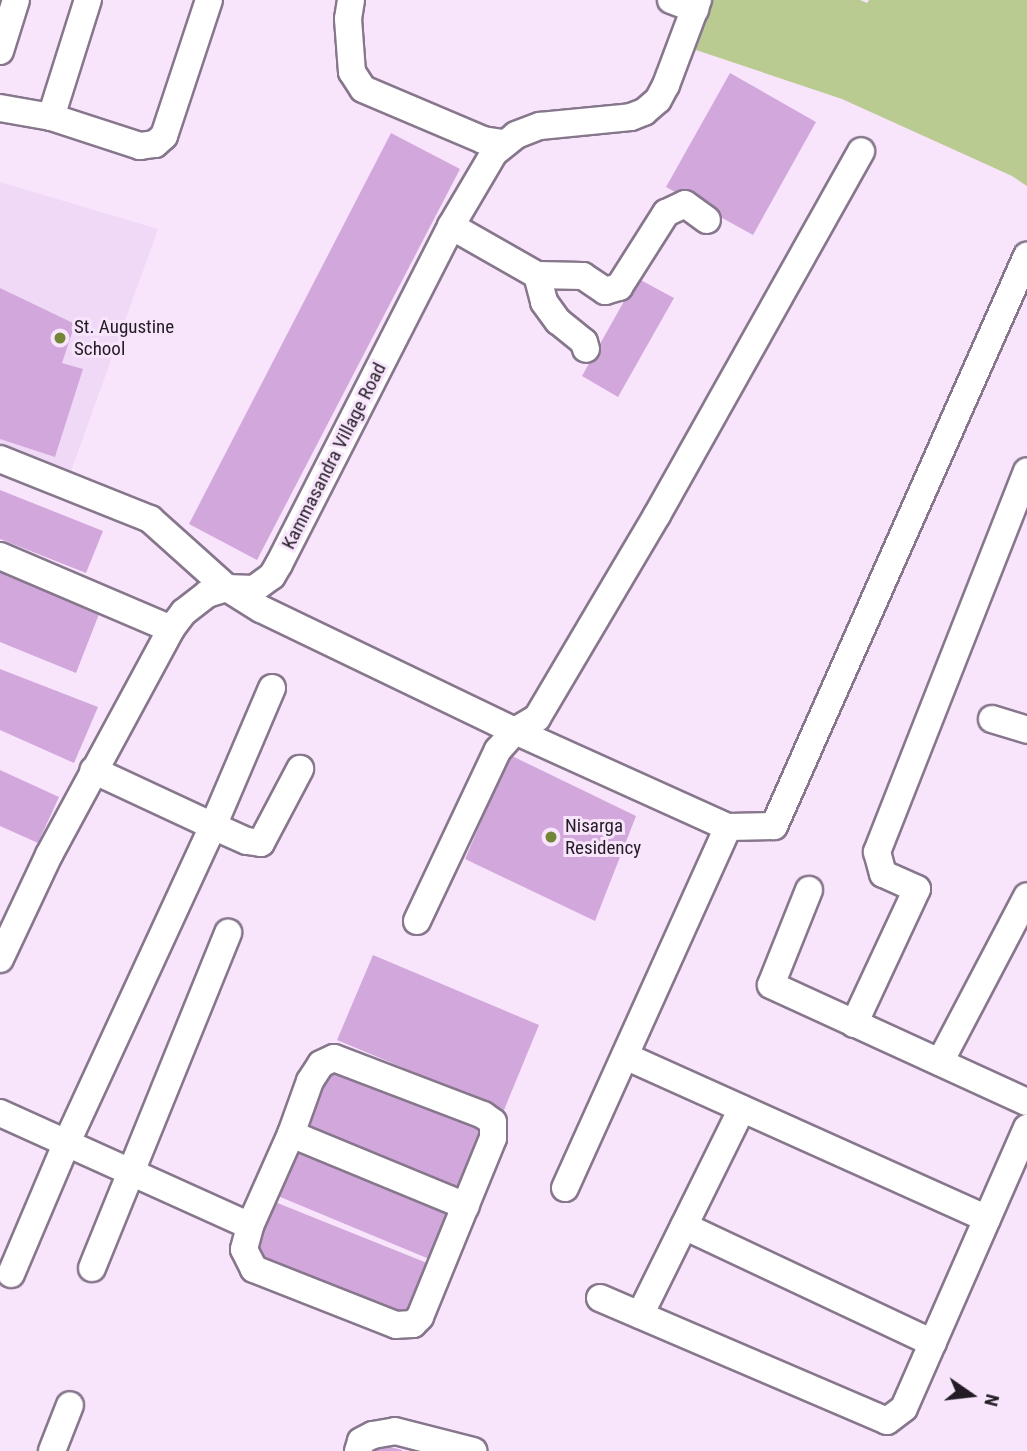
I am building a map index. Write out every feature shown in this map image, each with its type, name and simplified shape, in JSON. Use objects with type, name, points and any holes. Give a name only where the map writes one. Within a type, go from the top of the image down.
[{"type":"street","points":[[0,51],[16,0]]},
{"type":"street","points":[[51,117],[88,0]]},
{"type":"street","points":[[0,108],[51,117],[140,146],[155,144],[164,136],[209,0]]},
{"type":"street","points":[[351,0],[348,19],[352,72],[363,89],[483,139],[503,143],[540,126],[631,117],[644,113],[657,100],[666,85],[688,3]]},
{"type":"street","name":"Kammasandra Village Road","points":[[0,960],[93,770],[171,629],[198,600],[227,587],[254,589],[272,576],[451,226],[503,143]]},
{"type":"street","points":[[417,921],[498,750],[515,731],[537,718],[657,515],[861,151]]},
{"type":"street","points":[[451,226],[537,275],[583,276],[605,291],[619,287],[666,213],[685,204],[707,220]]},
{"type":"street","points":[[0,459],[150,519],[227,587],[261,609],[515,731],[728,827],[774,826],[1027,256]]},
{"type":"street","points":[[537,275],[544,302],[558,321],[584,342],[586,349]]},
{"type":"street","points":[[855,1024],[917,889],[883,874],[877,852],[1027,471]]},
{"type":"street","points":[[0,556],[171,629]]},
{"type":"street","points":[[11,1274],[67,1142],[213,826],[272,688]]},
{"type":"street","points":[[992,719],[1027,730]]},
{"type":"street","points":[[93,770],[247,841],[261,843],[300,769]]},
{"type":"street","points":[[565,1188],[728,827]]},
{"type":"street","points":[[809,890],[771,985],[1027,1102]]},
{"type":"street","points":[[940,1062],[1027,896]]},
{"type":"street","points":[[92,1268],[228,933]]},
{"type":"street","points":[[625,1056],[987,1219]]},
{"type":"street","points":[[334,1058],[483,1115],[493,1122],[494,1138],[420,1317],[413,1324],[396,1325],[254,1269],[244,1249],[250,1226],[292,1134],[310,1081],[321,1063],[334,1058]]},
{"type":"street","points":[[640,1315],[742,1109]]},
{"type":"street","points":[[0,1113],[250,1226]]},
{"type":"street","points":[[600,1298],[887,1421],[904,1408],[1027,1128]]},
{"type":"street","points":[[292,1134],[466,1206]]},
{"type":"street","points":[[684,1226],[933,1343]]},
{"type":"street","points":[[52,1451],[70,1405]]},
{"type":"street","points":[[358,1451],[361,1441],[373,1435],[395,1431],[474,1451]]},
{"type":"shaded area","name":"St. Augustine School","points":[[0,182],[158,229],[70,474],[0,446]]},
{"type":"green space","points":[[711,0],[860,0],[867,3],[869,0],[1027,0],[1027,186],[1012,176],[842,99],[690,48]]},
{"type":"building","points":[[730,73],[816,122],[753,235],[666,187]]},
{"type":"building","points":[[391,133],[460,169],[257,560],[189,524]]},
{"type":"building","points":[[637,278],[674,298],[618,397],[582,376]]},
{"type":"building","points":[[0,288],[75,324],[62,363],[83,369],[55,457],[0,439]]},
{"type":"building","points":[[0,490],[103,531],[86,573],[0,539]]},
{"type":"building","points":[[0,569],[101,609],[76,673],[0,642]]},
{"type":"building","points":[[0,669],[98,707],[74,763],[0,730]]},
{"type":"building","name":"Nisarga Residency","points":[[510,755],[636,816],[595,921],[465,859]]},
{"type":"building","points":[[0,770],[59,797],[38,843],[0,826]]},
{"type":"building","points":[[373,955],[539,1025],[504,1110],[337,1040]]},
{"type":"building","points":[[329,1067],[487,1131],[460,1199],[301,1135]]},
{"type":"building","points":[[296,1140],[457,1207],[434,1261],[273,1194]]},
{"type":"building","points":[[270,1200],[432,1265],[411,1318],[249,1254]]},
{"type":"building","points":[[375,1443],[402,1450],[402,1451],[372,1451]]},
{"type":"place","name":"St. Augustine School","points":[[60,338]]},
{"type":"place","name":"Nisarga Residency","points":[[551,837]]}]
